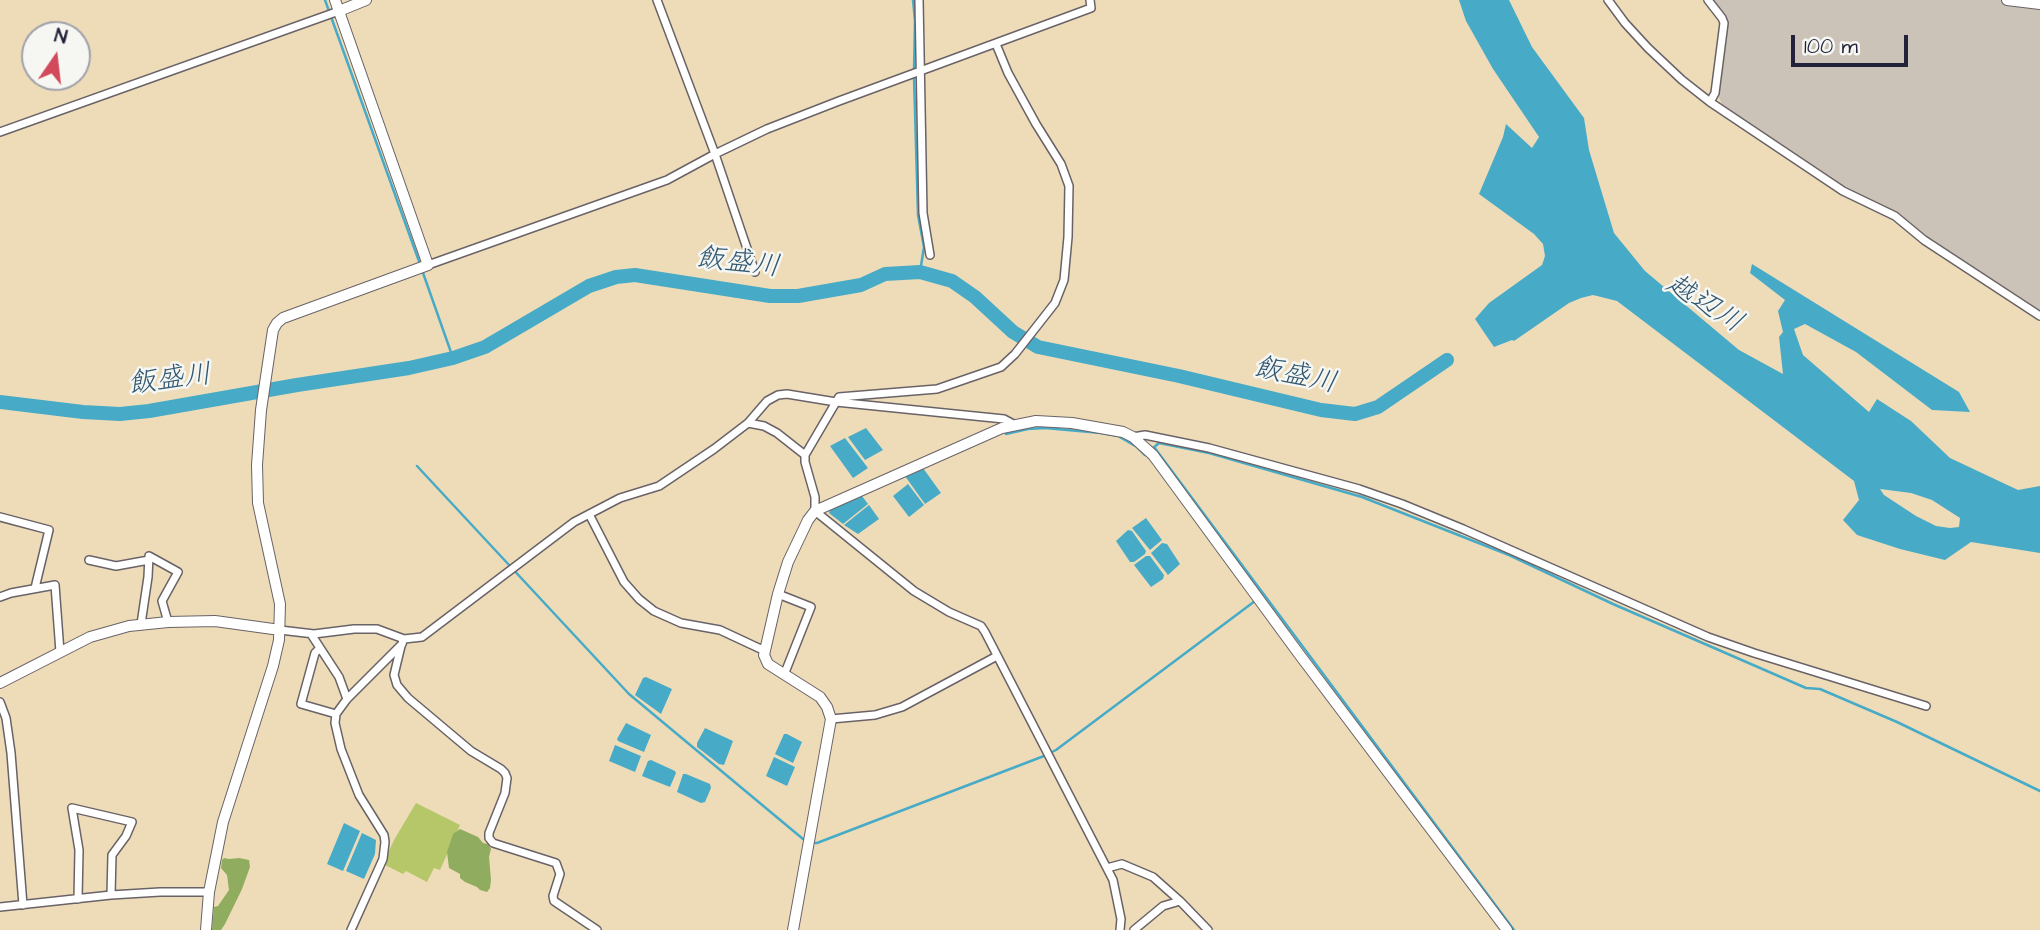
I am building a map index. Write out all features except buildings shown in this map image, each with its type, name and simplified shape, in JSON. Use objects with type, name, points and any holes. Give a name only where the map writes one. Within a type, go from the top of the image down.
[{"type":"street","points":[[335,0],[428,265]]},
{"type":"street","points":[[0,132],[366,0]]},
{"type":"street","points":[[657,0],[715,154],[755,272]]},
{"type":"street","points":[[919,0],[923,213],[930,256]]},
{"type":"street","points":[[206,930],[209,892],[223,822],[273,666],[280,630],[278,593],[258,503],[257,465],[265,374],[276,323],[283,318],[667,180],[767,129],[1091,8],[1090,0]]},
{"type":"street","points":[[1608,0],[1648,48],[1710,102],[1843,191],[1895,216],[1924,240],[2040,316]]},
{"type":"street","points":[[1708,0],[1724,23],[1715,93],[1710,102]]},
{"type":"street","points":[[2007,0],[2040,4]]},
{"type":"street","points":[[805,455],[839,397],[921,392],[949,386],[1001,367],[1015,354],[1055,303],[1064,280],[1069,186],[1061,164],[1035,124],[996,44]]},
{"type":"street","points":[[351,930],[383,859],[385,842],[384,835],[359,795],[345,760],[337,733],[336,714],[402,642],[422,637],[434,629],[574,522],[620,498],[659,486],[748,423],[767,401],[778,395],[1004,419],[1016,425]]},
{"type":"street","points":[[793,930],[831,719],[820,697],[768,664],[764,655],[788,562],[815,511],[1002,428],[1035,421],[1113,429],[1133,437],[1153,455],[1507,930]]},
{"type":"street","points":[[748,423],[764,426],[777,433],[805,455],[815,497],[815,511]]},
{"type":"street","points":[[1133,437],[1144,435],[1209,448],[1359,489],[1463,529],[1708,637],[1926,706]]},
{"type":"street","points":[[815,511],[914,591],[949,612],[981,626],[1113,880],[1120,930]]},
{"type":"street","points":[[589,514],[624,582],[646,605],[681,623],[720,630],[765,651]]},
{"type":"street","points":[[0,517],[49,530],[35,588]]},
{"type":"street","points":[[141,624],[149,556],[178,572],[162,601],[168,622]]},
{"type":"street","points":[[89,560],[116,566],[149,560]]},
{"type":"street","points":[[0,597],[55,585],[60,652]]},
{"type":"street","points":[[778,594],[811,607],[784,676]]},
{"type":"street","points":[[0,683],[104,632],[141,624],[215,621],[311,634],[377,629],[402,642]]},
{"type":"street","points":[[311,634],[339,677],[347,699]]},
{"type":"street","points":[[402,642],[394,674],[397,685],[408,698],[471,751],[501,769],[507,778],[505,793],[489,838],[494,843],[556,863],[560,874],[554,901],[597,930]]},
{"type":"street","points":[[320,648],[314,653],[301,704],[336,714]]},
{"type":"street","points":[[831,719],[875,715],[902,707],[998,656]]},
{"type":"street","points":[[0,702],[6,718],[11,753],[23,905]]},
{"type":"street","points":[[78,899],[79,850],[72,808],[132,822],[112,855],[111,895]]},
{"type":"street","points":[[1107,868],[1122,864],[1153,877],[1208,930]]},
{"type":"street","points":[[0,907],[111,895],[209,892]]},
{"type":"street","points":[[1134,930],[1163,906],[1180,901]]},
{"type":"shaded area","points":[[1714,0],[2040,0],[2040,310],[1927,236],[1898,212],[1845,186],[1722,104],[1719,98],[1728,22]]},
{"type":"green space","points":[[416,803],[460,825],[440,870],[434,868],[427,882],[406,871],[403,874],[383,864]]},
{"type":"green space","points":[[460,829],[478,837],[491,849],[491,880],[487,892],[465,882],[460,878],[460,874],[449,868],[447,852],[453,834]]},
{"type":"green space","points":[[224,858],[249,860],[250,867],[225,924],[221,930],[212,930],[214,907],[218,906],[229,890],[227,875],[221,868]]},
{"type":"water","points":[[1459,0],[1509,0],[1532,47],[1584,118],[1589,150],[1614,233],[1645,271],[1739,350],[1783,374],[1779,337],[1783,332],[1778,311],[1785,300],[1750,273],[1752,264],[1959,392],[1970,412],[1932,410],[1856,352],[1805,324],[1794,329],[1803,355],[1869,412],[1877,399],[1911,421],[1950,458],[2018,490],[2040,486],[2040,553],[1971,542],[1945,560],[1857,535],[1843,520],[1859,500],[1854,481],[1617,301],[1593,295],[1581,298],[1569,303],[1514,341],[1494,347],[1475,319],[1489,303],[1542,265],[1545,256],[1543,244],[1534,234],[1479,194],[1506,124],[1532,148],[1539,137],[1493,69],[1466,21]],"holes":[[[1880,489],[1911,493],[1932,500],[1960,518],[1959,527],[1936,526],[1884,495]]]},
{"type":"water","points":[[866,428],[883,450],[865,460],[848,437]]},
{"type":"water","points":[[845,438],[868,468],[853,478],[830,446]]},
{"type":"water","points":[[923,468],[941,493],[925,504],[905,476]]},
{"type":"water","points":[[908,484],[924,505],[909,517],[893,496]]},
{"type":"water","points":[[862,496],[868,504],[843,524],[829,513],[830,510]]},
{"type":"water","points":[[869,505],[879,519],[858,534],[844,525]]},
{"type":"water","points":[[1146,518],[1162,540],[1150,550],[1132,528]]},
{"type":"water","points":[[1128,530],[1132,531],[1146,551],[1134,562],[1130,562],[1116,541]]},
{"type":"water","points":[[1162,543],[1167,544],[1180,564],[1168,575],[1151,553]]},
{"type":"water","points":[[1150,556],[1164,575],[1163,579],[1151,587],[1134,565]]},
{"type":"water","points":[[646,677],[672,689],[661,714],[635,695]]},
{"type":"water","points":[[626,723],[651,735],[644,752],[618,741]]},
{"type":"water","points":[[705,728],[733,741],[724,765],[697,747]]},
{"type":"water","points":[[784,734],[802,742],[793,763],[775,754]]},
{"type":"water","points":[[615,745],[641,756],[635,772],[609,761]]},
{"type":"water","points":[[774,757],[795,767],[787,786],[766,776]]},
{"type":"water","points":[[648,761],[675,771],[670,787],[642,776]]},
{"type":"water","points":[[683,774],[710,784],[705,802],[701,803],[677,792]]},
{"type":"water","points":[[344,823],[360,831],[343,871],[327,864]]},
{"type":"water","points":[[362,833],[376,840],[375,854],[364,879],[346,871]]},
{"type":"waterway","points":[[325,0],[420,264]]},
{"type":"waterway","points":[[913,0],[914,70]]},
{"type":"waterway","points":[[914,77],[918,215],[924,247],[920,272]]},
{"type":"waterway","points":[[422,270],[453,358]]},
{"type":"waterway","name":"飯盛川","points":[[0,402],[120,414],[409,368],[485,347],[589,286],[616,277],[635,275],[770,296],[798,296],[861,285],[885,274],[920,272],[952,281],[975,297],[1013,332],[1038,347],[1179,376],[1321,410],[1355,414],[1378,407],[1447,360]]},
{"type":"waterway","points":[[1006,434],[1045,428],[1101,433],[1118,436],[1145,455],[1147,453]]},
{"type":"waterway","points":[[1152,449],[1159,443],[1209,453],[1362,497],[1509,555],[1613,604],[1806,688],[1820,689],[1897,722],[2040,791]]},
{"type":"waterway","points":[[1154,447],[1514,930]]},
{"type":"waterway","points":[[417,466],[629,694],[810,843],[817,843],[1056,750],[1255,601]]},
{"type":"water label","name":"越辺川","points":[[1704,305]]}]
